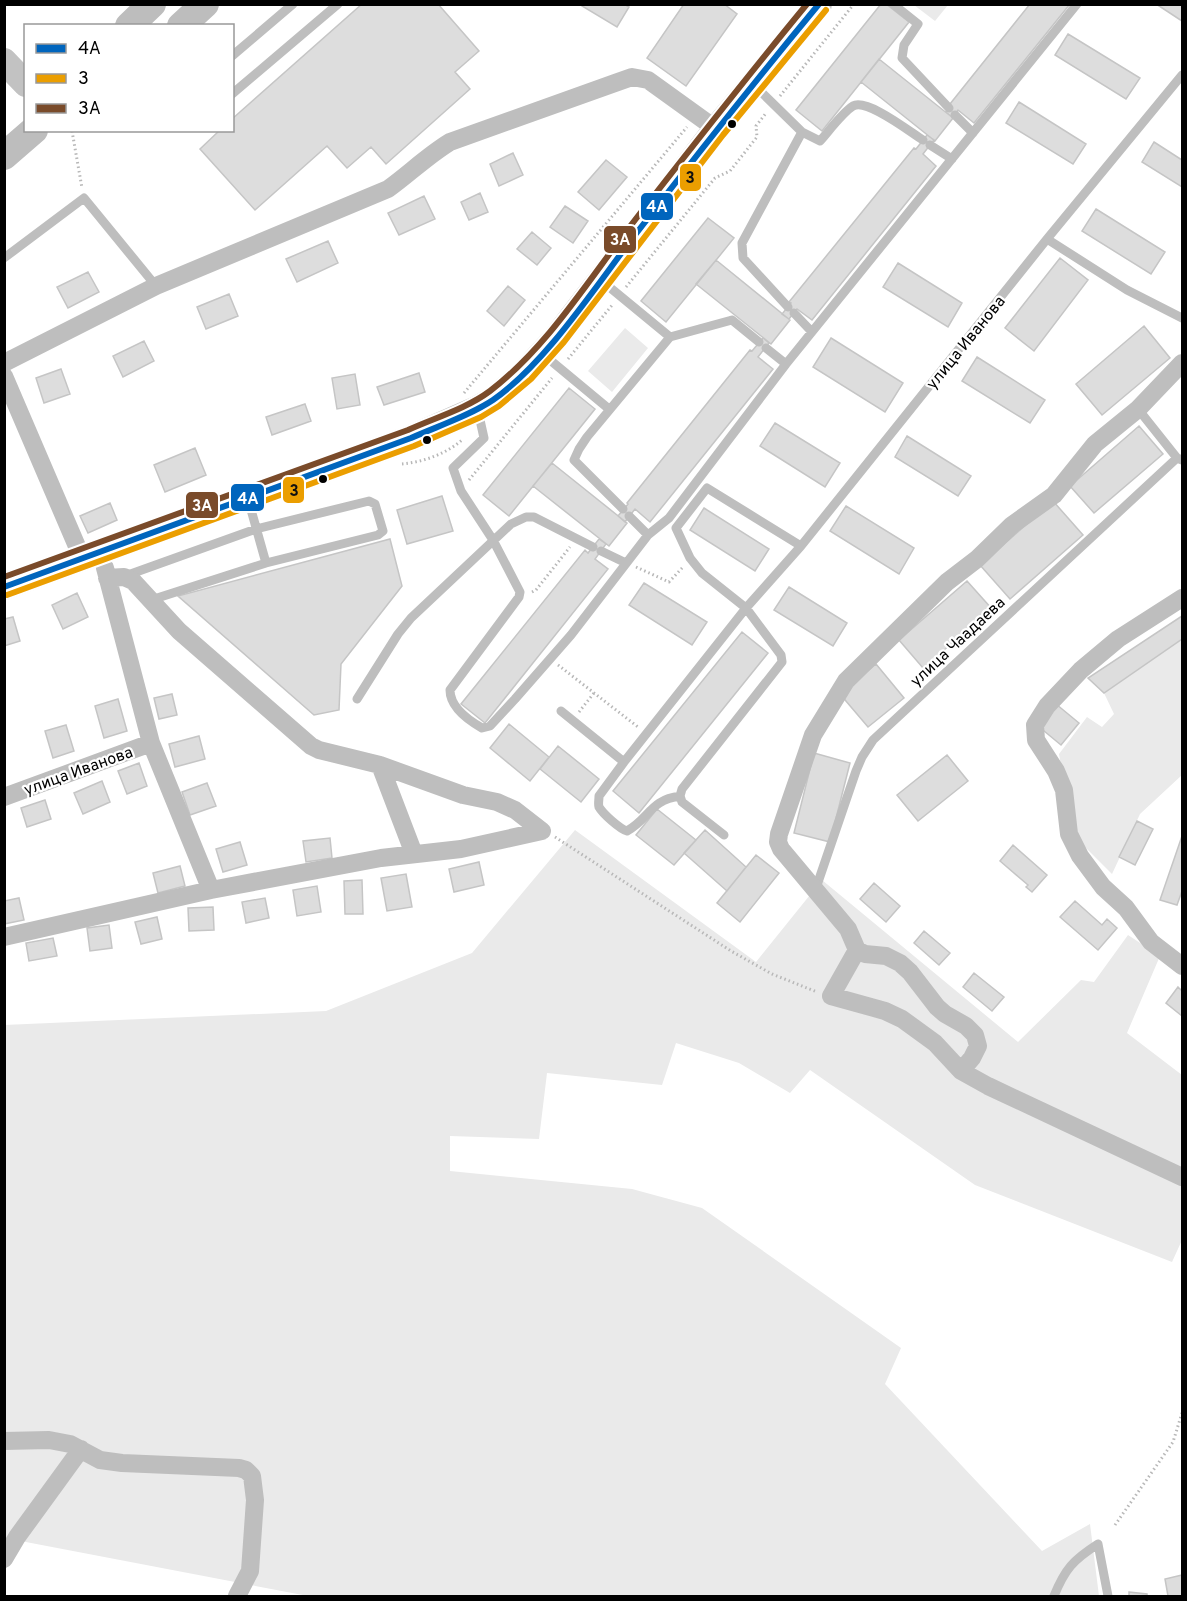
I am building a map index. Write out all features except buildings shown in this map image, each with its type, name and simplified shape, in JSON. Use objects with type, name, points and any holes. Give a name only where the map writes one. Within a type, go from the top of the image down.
[{"type":"main road","points":[[131,24],[152,4]]},
{"type":"main road","points":[[183,24],[205,4]]},
{"type":"main road","points":[[4,587],[411,438],[469,403],[508,389],[551,361],[610,287],[708,123],[753,83],[819,4]]},
{"type":"main road","points":[[4,61],[24,82]]},
{"type":"main road","points":[[4,156],[32,132]]},
{"type":"street","points":[[4,363],[156,286],[387,189],[404,178],[428,155],[450,142],[615,82],[632,77],[648,80],[708,123]]},
{"type":"street","points":[[961,1071],[978,1046],[975,1035],[966,1026],[937,1007],[910,972],[900,963],[886,956],[865,954],[857,950],[848,929],[781,849],[778,842],[813,735],[846,681],[947,582],[977,559],[1012,525],[1054,495],[1095,444],[1138,409],[1182,363]]},
{"type":"street","points":[[4,376],[92,554],[115,577],[133,581],[179,631],[311,746],[328,754],[380,765],[463,795],[497,802],[515,810],[542,831],[461,849],[381,858],[211,890],[4,937]]},
{"type":"street","points":[[115,577],[151,743],[211,890]]},
{"type":"street","points":[[1182,598],[1118,639],[1081,670],[1047,706],[1035,725],[1036,740],[1056,771],[1064,790],[1069,834],[1080,856],[1103,886],[1126,908],[1151,942],[1182,966]]},
{"type":"street","name":"улица Иванова","points":[[4,797],[151,743]]},
{"type":"street","points":[[380,765],[414,854]]},
{"type":"street","points":[[857,950],[831,996],[885,1011],[902,1019],[935,1043],[961,1071],[988,1086],[1182,1177]]},
{"type":"street","points":[[4,1441],[49,1440],[70,1444],[100,1460],[122,1463],[246,1470],[252,1476],[255,1500],[250,1571],[237,1596]]},
{"type":"street","points":[[4,1559],[17,1537],[81,1449]]},
{"type":"lane","points":[[234,54],[293,4]]},
{"type":"lane","points":[[234,91],[338,4]]},
{"type":"lane","points":[[893,4],[918,24],[904,45],[902,58],[973,133]]},
{"type":"lane","points":[[469,403],[484,438],[453,468],[461,491],[493,540],[518,586],[519,597],[450,690],[450,699],[454,706],[482,728],[490,726],[556,652],[648,535],[669,518],[786,364],[1077,4]]},
{"type":"lane","name":"улица Иванова","points":[[680,796],[658,802],[627,831],[621,830],[599,807],[598,801],[599,796],[624,762],[746,608],[801,546],[1047,239],[1182,75]]},
{"type":"lane","points":[[753,83],[802,132],[820,141],[853,106],[861,104],[871,107],[952,159]]},
{"type":"lane","points":[[802,132],[742,243],[742,258],[812,332]]},
{"type":"lane","points":[[4,258],[84,198],[156,286]]},
{"type":"lane","points":[[1047,239],[1127,290],[1182,318]]},
{"type":"lane","points":[[610,287],[670,337]]},
{"type":"lane","points":[[648,535],[574,460],[579,449],[609,409],[670,337],[732,320],[786,364]]},
{"type":"lane","points":[[551,361],[609,409]]},
{"type":"lane","points":[[1138,409],[1180,459]]},
{"type":"lane","name":"улица Чаадаева","points":[[815,891],[856,771],[873,740],[1180,459]]},
{"type":"lane","points":[[724,835],[682,802],[680,796],[682,789],[782,662],[781,655],[746,608],[702,573],[690,558],[676,528],[707,488],[801,546]]},
{"type":"lane","points":[[247,497],[266,563]]},
{"type":"lane","points":[[115,577],[256,529],[369,501],[375,504],[383,531],[378,535],[266,563],[151,600]]},
{"type":"lane","points":[[357,699],[398,634],[411,618],[512,524],[526,517],[534,517],[626,563]]},
{"type":"lane","points":[[561,711],[624,762]]},
{"type":"lane","points":[[1054,1596],[1062,1577],[1074,1559],[1098,1544],[1108,1596]]},
{"type":"path","points":[[461,491],[551,361],[610,287],[716,178],[730,171],[757,137],[756,126],[854,4]]},
{"type":"path","points":[[469,403],[685,128],[708,123]]},
{"type":"path","points":[[72,132],[84,198]]},
{"type":"path","points":[[519,597],[536,590],[577,539]]},
{"type":"path","points":[[626,563],[669,582],[690,558]]},
{"type":"path","points":[[557,664],[641,730]]},
{"type":"path","points":[[584,705],[594,693]]},
{"type":"path","points":[[553,836],[761,969],[831,996]]},
{"type":"path","points":[[1115,1525],[1173,1442],[1182,1413]]},
{"type":"shaded area","points":[[914,5],[948,5],[935,21]]},
{"type":"shaded area","points":[[625,328],[648,348],[612,392],[588,371]]},
{"type":"shaded area","points":[[1182,639],[1182,775],[1140,814],[1112,874],[1073,835],[1059,754],[1087,717],[1102,727],[1114,714],[1104,693]]},
{"type":"shaded area","points":[[575,830],[756,962],[822,880],[1018,1042],[1081,980],[1094,982],[1128,935],[1160,956],[1127,1033],[1182,1075],[1182,1240],[1172,1262],[975,1185],[810,1070],[790,1093],[739,1063],[676,1043],[662,1085],[547,1073],[539,1139],[450,1136],[450,1171],[632,1189],[702,1208],[901,1348],[885,1384],[1042,1551],[1090,1524],[1099,1596],[308,1596],[5,1538],[4,1025],[326,1011],[472,953]]},
{"type":"transit line","name":"3А","points":[[4,577],[408,430],[460,408],[490,391],[510,374],[547,335],[672,172],[807,4]]},
{"type":"transit line","name":"4А","points":[[4,587],[411,438],[464,416],[493,400],[532,366],[551,345],[703,148],[819,4]]},
{"type":"transit line","name":"3","points":[[7,595],[414,446],[481,417],[499,406],[531,379],[564,342],[723,135],[826,10]]}]
